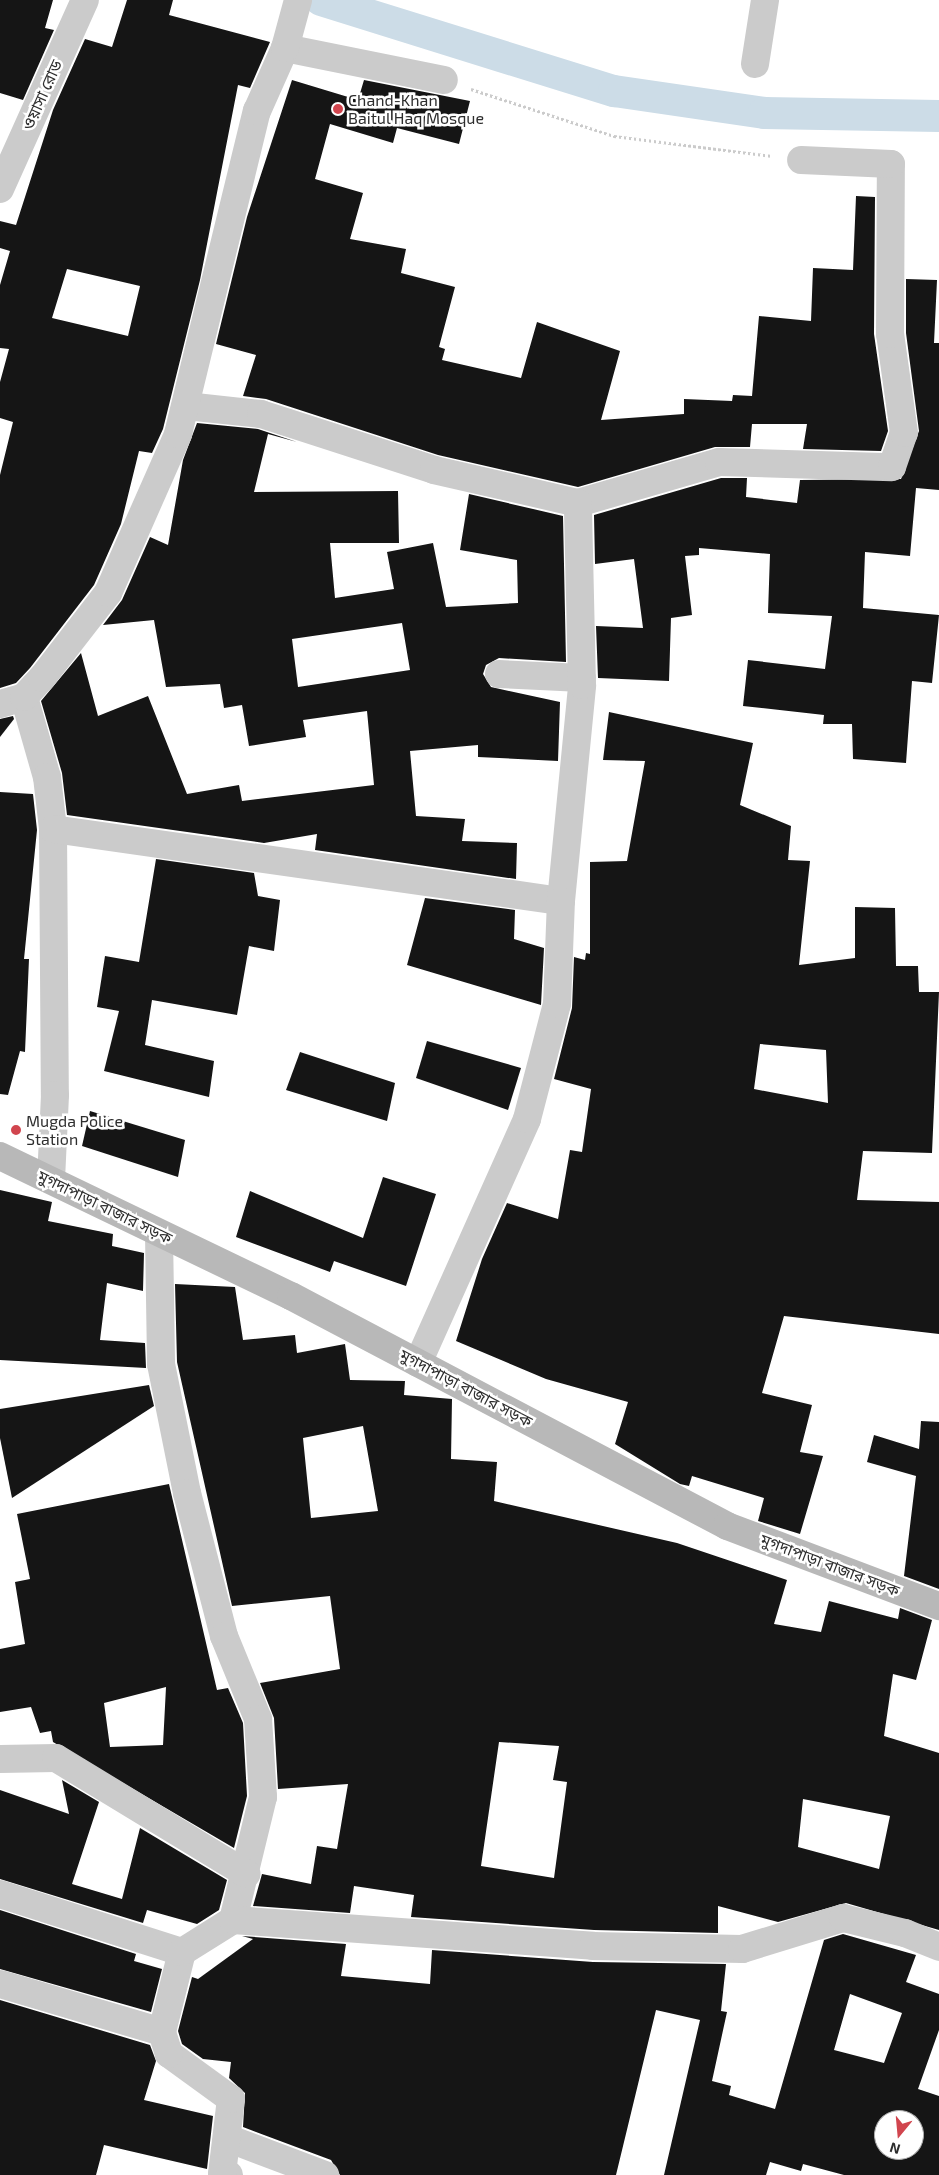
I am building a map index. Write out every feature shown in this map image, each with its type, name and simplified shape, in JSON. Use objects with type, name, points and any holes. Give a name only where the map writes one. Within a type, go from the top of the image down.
[{"type":"street","name":"ওয়াসা রোড","points":[[0,189],[85,0]]},
{"type":"street","points":[[51,1180],[55,1094],[53,829],[47,778],[12,700],[108,593],[178,434],[257,111],[287,40],[298,0]]},
{"type":"street","points":[[755,64],[765,0]]},
{"type":"street","points":[[287,40],[444,80]]},
{"type":"street","points":[[186,406],[261,414],[434,470],[578,502],[719,462],[892,467],[904,433],[890,334],[891,164],[801,160]]},
{"type":"street","points":[[418,1363],[527,1119],[557,1004],[561,900],[582,678],[578,502]]},
{"type":"street","points":[[499,674],[582,678]]},
{"type":"street","points":[[53,829],[561,900]]},
{"type":"street","name":"মুগদাপাড়া বাজার সড়ক","points":[[0,1156],[418,1363],[727,1526],[939,1606]]},
{"type":"street","points":[[160,1234],[160,1364],[187,1493],[224,1636],[258,1719],[263,1797],[248,1874],[233,1920]]},
{"type":"street","points":[[0,1759],[56,1758],[248,1874]]},
{"type":"street","points":[[0,1894],[182,1952]]},
{"type":"street","points":[[229,2175],[222,2174],[231,2099],[169,2054],[162,2032],[182,1952],[233,1920],[593,1946],[742,1949],[843,1918],[904,1933],[939,1947]]},
{"type":"street","points":[[0,1984],[162,2032]]},
{"type":"street","points":[[227,2138],[325,2175]]},
{"type":"path","points":[[444,80],[614,136],[801,160]]},
{"type":"building","points":[[0,0],[53,0],[45,28],[54,30],[23,100],[0,93]]},
{"type":"building","points":[[127,0],[173,0],[169,15],[270,42],[250,88],[238,85],[200,280],[163,429],[152,453],[139,451],[121,524],[94,585],[30,668],[16,683],[0,688],[0,475],[13,422],[0,418],[0,382],[9,349],[0,348],[0,285],[10,251],[0,248],[0,221],[16,225],[53,110],[85,39],[112,47]],"holes":[[[67,269],[140,286],[128,336],[52,318]]]},
{"type":"building","points":[[292,80],[358,100],[364,80],[470,101],[459,144],[397,128],[393,143],[330,124],[315,179],[363,193],[350,239],[406,249],[401,273],[455,287],[439,347],[445,349],[442,360],[521,378],[537,322],[620,351],[601,420],[684,414],[684,399],[732,401],[733,395],[752,396],[759,316],[811,321],[813,268],[853,270],[856,196],[875,197],[874,334],[888,431],[881,451],[803,449],[807,424],[752,424],[750,447],[715,447],[578,487],[438,455],[266,399],[243,396],[256,355],[216,344],[247,217]]},
{"type":"building","points":[[906,279],[937,280],[934,343],[939,343],[939,490],[916,488],[910,556],[865,552],[863,608],[939,615],[932,683],[912,681],[906,763],[853,759],[852,724],[823,724],[824,715],[743,706],[748,660],[825,669],[832,616],[768,613],[770,554],[699,548],[699,555],[685,556],[692,615],[671,618],[669,681],[598,678],[596,626],[643,628],[634,559],[595,564],[594,515],[721,478],[747,478],[746,497],[797,503],[800,480],[901,479],[919,431],[906,333]]},
{"type":"building","points":[[197,423],[258,429],[297,442],[268,434],[254,492],[398,491],[399,543],[330,543],[335,598],[394,589],[387,552],[433,543],[446,607],[518,603],[517,560],[460,550],[469,494],[563,516],[566,662],[499,658],[486,665],[483,674],[491,687],[560,702],[558,761],[478,757],[478,745],[410,751],[416,816],[465,819],[462,841],[517,843],[516,879],[315,850],[317,834],[264,843],[67,815],[62,773],[41,701],[81,653],[98,716],[148,696],[187,794],[239,785],[242,801],[374,785],[367,711],[303,720],[306,737],[249,746],[242,705],[224,708],[220,684],[166,687],[154,620],[103,625],[122,600],[150,537],[168,545],[183,460]],"holes":[[[402,623],[410,670],[298,687],[292,639]]]},
{"type":"building","points":[[609,712],[753,743],[740,805],[791,826],[788,860],[810,861],[799,965],[855,958],[855,907],[895,908],[896,966],[918,966],[919,992],[939,992],[932,1153],[863,1151],[857,1200],[939,1202],[939,1334],[784,1316],[762,1393],[812,1405],[800,1452],[823,1456],[800,1534],[758,1521],[764,1498],[692,1476],[689,1486],[680,1484],[615,1444],[628,1402],[546,1379],[456,1341],[482,1259],[507,1203],[558,1219],[570,1150],[582,1152],[591,1089],[554,1079],[572,1008],[574,957],[585,960],[586,953],[590,954],[590,862],[627,861],[645,761],[603,760]],"holes":[[[760,1044],[826,1050],[828,1103],[754,1089]]]},
{"type":"building","points":[[13,716],[14,719],[0,737],[0,719]]},
{"type":"building","points":[[0,792],[33,794],[37,830],[24,959],[29,959],[25,1052],[20,1051],[8,1095],[0,1094]]},
{"type":"building","points":[[156,859],[254,873],[258,896],[280,900],[274,951],[249,946],[237,1015],[152,1000],[145,1045],[214,1061],[209,1097],[104,1071],[119,1011],[97,1007],[105,956],[139,962]]},
{"type":"building","points":[[425,898],[515,910],[514,939],[544,948],[541,1005],[407,965]]},
{"type":"building","points":[[427,1041],[521,1068],[508,1110],[416,1078]]},
{"type":"building","points":[[300,1052],[395,1083],[387,1121],[286,1090]]},
{"type":"building","points":[[90,1111],[185,1140],[178,1177],[82,1146]]},
{"type":"building","points":[[383,1177],[436,1194],[406,1286],[334,1261],[330,1272],[236,1237],[250,1191],[363,1238]]},
{"type":"building","points":[[0,1190],[52,1202],[48,1221],[113,1234],[112,1246],[144,1253],[143,1291],[107,1283],[100,1340],[145,1343],[146,1368],[0,1360]]},
{"type":"building","points":[[175,1284],[235,1287],[243,1340],[295,1335],[297,1353],[345,1344],[350,1380],[405,1381],[404,1395],[452,1399],[451,1459],[497,1462],[494,1501],[677,1543],[787,1580],[774,1624],[821,1632],[829,1601],[898,1619],[900,1608],[932,1620],[916,1680],[893,1674],[884,1736],[939,1753],[939,1930],[846,1903],[778,1922],[718,1906],[718,1933],[594,1930],[411,1917],[414,1895],[354,1886],[350,1913],[253,1906],[262,1874],[311,1884],[317,1846],[337,1849],[348,1784],[278,1789],[274,1718],[260,1683],[340,1669],[330,1596],[232,1606],[177,1362]],"holes":[[[363,1426],[378,1511],[311,1518],[303,1438]],[[499,1742],[559,1746],[553,1780],[567,1782],[554,1878],[481,1866]],[[803,1799],[890,1816],[879,1869],[798,1847]]]},
{"type":"building","points":[[149,1385],[154,1406],[12,1498],[0,1438],[0,1409]]},
{"type":"building","points":[[921,1421],[939,1422],[939,1589],[904,1576],[916,1476],[867,1462],[874,1435],[919,1449]]},
{"type":"building","points":[[169,1484],[217,1690],[228,1688],[243,1723],[247,1796],[234,1848],[53,1742],[51,1731],[40,1733],[31,1707],[0,1712],[0,1649],[25,1644],[15,1582],[30,1579],[17,1514]],"holes":[[[166,1687],[163,1745],[110,1747],[104,1703]]]},
{"type":"building","points":[[62,1780],[99,1802],[72,1884],[122,1899],[140,1828],[227,1880],[219,1910],[197,1924],[147,1910],[143,1923],[0,1879],[0,1790],[69,1814]]},
{"type":"building","points":[[0,1910],[136,1954],[134,1961],[162,1969],[151,2012],[0,1969]]},
{"type":"building","points":[[843,1934],[916,1955],[906,1982],[939,1994],[939,2030],[918,2089],[939,2096],[939,2175],[844,2175],[803,2164],[801,2171],[770,2162],[766,2175],[664,2175],[700,2020],[656,2010],[616,2175],[340,2175],[331,2160],[243,2127],[245,2093],[229,2078],[231,2062],[203,2059],[182,2044],[178,2031],[192,1977],[198,1979],[253,1939],[242,1936],[346,1944],[341,1976],[430,1984],[432,1950],[593,1962],[726,1964],[721,2011],[727,2012],[712,2081],[731,2086],[729,2095],[775,2109],[824,1940]],"holes":[[[850,1994],[902,2013],[884,2063],[834,2050]]]},
{"type":"building","points":[[0,2000],[150,2045],[156,2061],[144,2100],[213,2116],[207,2169],[104,2145],[96,2175],[0,2175]]},
{"type":"waterway","points":[[321,0],[614,91],[764,113],[939,116]]},
{"type":"place","name":"Chand-Khan Baitul Haq Mosque","points":[[338,109]]},
{"type":"place","name":"Mugda Police Station","points":[[16,1130]]}]
